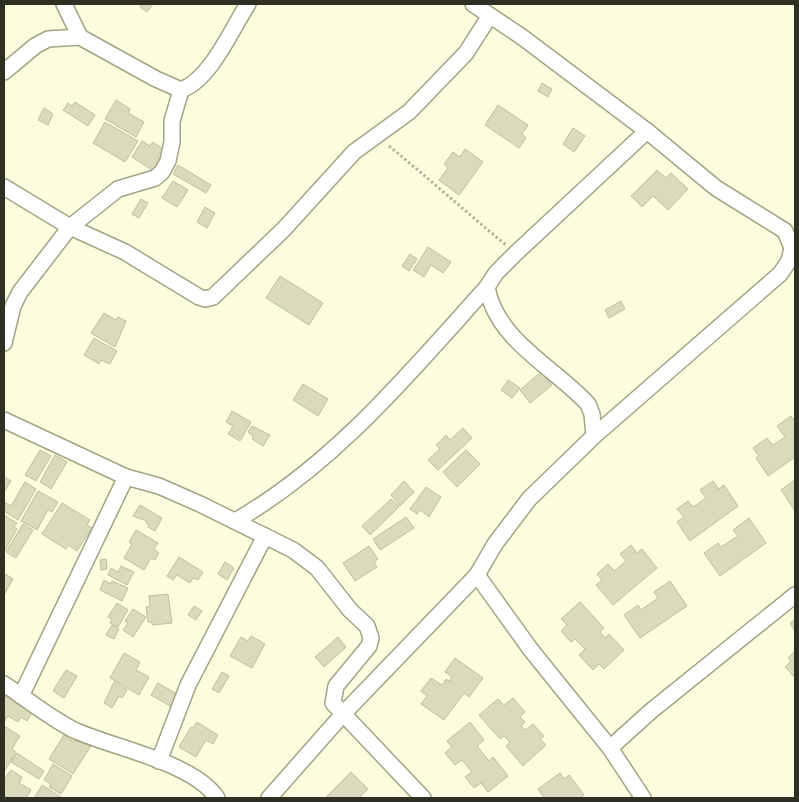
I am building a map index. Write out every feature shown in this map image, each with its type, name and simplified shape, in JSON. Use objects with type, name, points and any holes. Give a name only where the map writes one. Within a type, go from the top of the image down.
[{"type":"street","points":[[64,4],[80,37]]},
{"type":"street","points":[[4,72],[35,46],[48,39],[80,37],[156,80],[182,90],[193,86],[205,73],[248,4]]},
{"type":"street","points":[[269,798],[344,713],[477,575],[495,544],[529,500],[594,436],[780,274],[792,260],[792,248],[785,231],[716,188],[647,131],[522,37],[489,17],[473,4]]},
{"type":"street","points":[[4,187],[70,227],[125,252],[199,297],[205,299],[213,297],[284,230],[354,152],[409,112],[466,53],[489,17]]},
{"type":"street","points":[[4,343],[13,306],[20,292],[70,227],[118,189],[155,178],[162,172],[168,160],[172,142],[172,121],[182,90]]},
{"type":"street","points":[[234,522],[263,505],[356,429],[376,410],[487,287],[496,273],[647,131]]},
{"type":"street","points":[[487,287],[490,303],[504,326],[521,344],[588,404],[592,414],[594,436]]},
{"type":"street","points":[[4,420],[126,477],[159,486],[293,550],[318,568],[350,610],[367,626],[371,638],[369,646],[336,686],[333,704],[344,713],[423,798]]},
{"type":"street","points":[[21,696],[126,477]]},
{"type":"street","points":[[159,761],[188,685],[265,536]]},
{"type":"street","points":[[477,575],[531,650],[610,748],[643,798]]},
{"type":"street","points":[[610,748],[651,711],[795,595]]},
{"type":"street","points":[[4,684],[74,730],[159,761],[186,774],[212,791],[217,798]]},
{"type":"path","points":[[376,136],[425,174],[449,198],[516,253]]},
{"type":"building","points":[[142,4],[153,4],[147,12],[140,7]]},
{"type":"building","points":[[542,83],[552,89],[548,97],[538,91]]},
{"type":"building","points":[[116,100],[130,109],[128,113],[144,122],[136,137],[105,119]]},
{"type":"building","points":[[75,102],[95,115],[88,126],[63,110],[68,103],[72,106]]},
{"type":"building","points":[[498,105],[528,125],[522,134],[526,138],[519,148],[485,125]]},
{"type":"building","points":[[44,108],[53,114],[48,125],[38,120]]},
{"type":"building","points":[[105,122],[138,141],[125,162],[93,143]]},
{"type":"building","points":[[573,128],[585,136],[574,152],[563,144]]},
{"type":"building","points":[[142,141],[150,146],[153,142],[163,149],[158,157],[165,162],[158,174],[132,157]]},
{"type":"building","points":[[465,149],[483,162],[459,195],[439,180],[448,168],[444,164],[453,152],[460,157]]},
{"type":"building","points":[[178,165],[211,185],[206,193],[173,174]]},
{"type":"building","points":[[657,170],[666,178],[671,173],[688,189],[668,210],[653,196],[642,207],[631,196]]},
{"type":"building","points":[[173,181],[188,190],[177,207],[162,198]]},
{"type":"building","points":[[141,199],[148,203],[139,218],[132,214]]},
{"type":"building","points":[[205,207],[215,213],[207,228],[197,222]]},
{"type":"building","points":[[428,247],[451,262],[443,273],[431,265],[424,277],[413,270]]},
{"type":"building","points":[[410,254],[417,259],[409,271],[402,266]]},
{"type":"building","points":[[280,276],[323,303],[309,325],[266,298]]},
{"type":"building","points":[[621,301],[625,309],[609,318],[605,310]]},
{"type":"building","points":[[104,313],[116,320],[118,317],[126,321],[115,347],[91,333]]},
{"type":"building","points":[[94,338],[117,351],[110,364],[101,360],[99,364],[84,355]]},
{"type":"building","points":[[541,372],[552,385],[530,403],[520,390]]},
{"type":"building","points":[[508,380],[520,388],[512,398],[501,390]]},
{"type":"building","points":[[303,384],[328,399],[318,416],[293,400]]},
{"type":"building","points":[[232,411],[251,422],[240,441],[228,434],[233,426],[226,422]]},
{"type":"building","points":[[791,416],[795,422],[795,457],[768,476],[756,458],[759,456],[753,448],[767,438],[773,445],[785,437],[777,426]]},
{"type":"building","points":[[252,426],[270,435],[263,446],[252,439],[253,436],[248,432]]},
{"type":"building","points":[[463,428],[472,438],[438,470],[428,460],[440,449],[436,445],[446,435],[450,440]]},
{"type":"building","points":[[40,450],[51,456],[36,481],[25,475]]},
{"type":"building","points":[[466,450],[480,464],[457,487],[443,472]]},
{"type":"building","points":[[55,455],[67,462],[51,489],[40,482]]},
{"type":"building","points":[[4,477],[11,481],[4,492]]},
{"type":"building","points":[[795,480],[795,511],[781,490]]},
{"type":"building","points":[[404,481],[414,492],[400,506],[391,495]]},
{"type":"building","points":[[713,481],[719,489],[724,485],[738,506],[690,541],[677,522],[684,517],[677,509],[688,501],[693,507],[706,498],[700,490]]},
{"type":"building","points":[[25,482],[36,489],[18,520],[4,511],[4,502],[11,506]]},
{"type":"building","points":[[426,487],[441,497],[429,517],[420,510],[417,514],[410,509]]},
{"type":"building","points":[[38,491],[58,502],[52,512],[48,510],[37,530],[21,521]]},
{"type":"building","points":[[391,499],[399,507],[370,535],[362,526]]},
{"type":"building","points":[[62,503],[90,520],[87,525],[92,528],[77,551],[68,545],[66,549],[42,534]]},
{"type":"building","points":[[140,505],[162,518],[155,531],[148,527],[147,521],[133,516]]},
{"type":"building","points":[[4,515],[17,523],[14,527],[17,529],[4,552]]},
{"type":"building","points":[[406,517],[414,528],[380,550],[373,539]]},
{"type":"building","points":[[749,518],[766,543],[720,576],[704,553],[718,543],[721,547],[738,536],[733,530]]},
{"type":"building","points":[[23,524],[33,530],[16,558],[6,552]]},
{"type":"building","points":[[136,530],[158,543],[154,549],[159,553],[155,560],[151,558],[144,570],[124,558],[132,544],[129,542]]},
{"type":"building","points":[[631,545],[637,553],[642,549],[657,568],[613,605],[596,585],[602,580],[597,574],[608,564],[614,571],[626,561],[620,554]]},
{"type":"building","points":[[369,546],[378,559],[374,562],[377,567],[355,581],[343,563]]},
{"type":"building","points":[[179,557],[203,572],[198,580],[193,578],[190,583],[177,575],[173,580],[167,576]]},
{"type":"building","points":[[106,559],[107,569],[101,570],[100,560]]},
{"type":"building","points":[[225,562],[234,568],[227,580],[218,574]]},
{"type":"building","points":[[121,566],[134,572],[127,585],[108,575],[111,568],[118,572]]},
{"type":"building","points":[[4,573],[13,579],[4,595]]},
{"type":"building","points":[[104,580],[111,584],[112,581],[128,588],[122,601],[100,590]]},
{"type":"building","points":[[670,581],[687,606],[640,638],[624,615],[638,605],[641,610],[658,598],[654,592]]},
{"type":"building","points":[[168,594],[172,623],[152,625],[152,622],[148,622],[146,607],[150,606],[149,596]]},
{"type":"building","points":[[580,602],[604,628],[600,632],[605,638],[609,634],[624,650],[604,669],[599,664],[593,670],[579,655],[585,649],[575,639],[571,642],[561,631],[567,625],[561,619]]},
{"type":"building","points":[[117,603],[128,610],[118,627],[110,623],[112,619],[108,617]]},
{"type":"building","points":[[194,606],[202,611],[196,620],[188,615]]},
{"type":"building","points":[[133,609],[146,617],[133,637],[123,630],[128,623],[125,621]]},
{"type":"building","points":[[795,619],[795,631],[790,623]]},
{"type":"building","points":[[112,625],[119,629],[114,639],[106,635]]},
{"type":"building","points":[[251,636],[265,644],[252,668],[230,656],[241,637],[248,641]]},
{"type":"building","points":[[338,637],[346,647],[324,667],[315,657]]},
{"type":"building","points":[[795,651],[795,678],[785,667],[791,661],[788,658]]},
{"type":"building","points":[[124,653],[140,662],[136,670],[149,677],[139,695],[110,678]]},
{"type":"building","points":[[455,658],[483,678],[469,697],[464,693],[444,720],[421,704],[427,696],[421,691],[431,678],[442,685],[446,679],[449,681],[452,677],[445,672]]},
{"type":"building","points":[[66,670],[77,676],[64,698],[53,691]]},
{"type":"building","points":[[222,672],[229,676],[219,693],[212,689]]},
{"type":"building","points":[[114,682],[127,690],[122,698],[119,696],[112,708],[104,703]]},
{"type":"building","points":[[158,683],[177,694],[170,706],[151,695]]},
{"type":"building","points":[[7,693],[34,710],[27,721],[21,717],[18,722],[8,716],[4,722],[4,699]]},
{"type":"building","points":[[513,698],[525,712],[520,717],[525,722],[521,726],[526,730],[533,724],[544,736],[540,739],[546,745],[523,766],[506,746],[510,742],[504,736],[500,739],[479,715],[498,699],[504,705]]},
{"type":"building","points":[[197,722],[218,735],[213,744],[206,740],[196,757],[179,747],[191,727],[193,728]]},
{"type":"building","points":[[470,722],[484,740],[477,746],[489,761],[493,757],[508,776],[488,792],[481,783],[474,788],[465,777],[472,772],[462,760],[455,765],[445,753],[452,747],[447,741]]},
{"type":"building","points":[[4,726],[20,736],[12,749],[16,752],[4,772]]},
{"type":"building","points":[[64,735],[74,742],[77,737],[91,746],[73,774],[49,759]]},
{"type":"building","points":[[17,753],[44,771],[39,779],[11,762]]},
{"type":"building","points":[[53,764],[72,776],[61,794],[49,787],[51,784],[44,780]]},
{"type":"building","points":[[11,770],[22,777],[19,783],[31,790],[26,798],[9,798],[4,795],[4,779]]},
{"type":"building","points":[[351,772],[368,789],[359,798],[325,798]]},
{"type":"building","points":[[560,773],[564,779],[569,775],[584,795],[580,798],[544,798],[538,789]]},
{"type":"building","points":[[42,785],[61,797],[34,798]]}]
